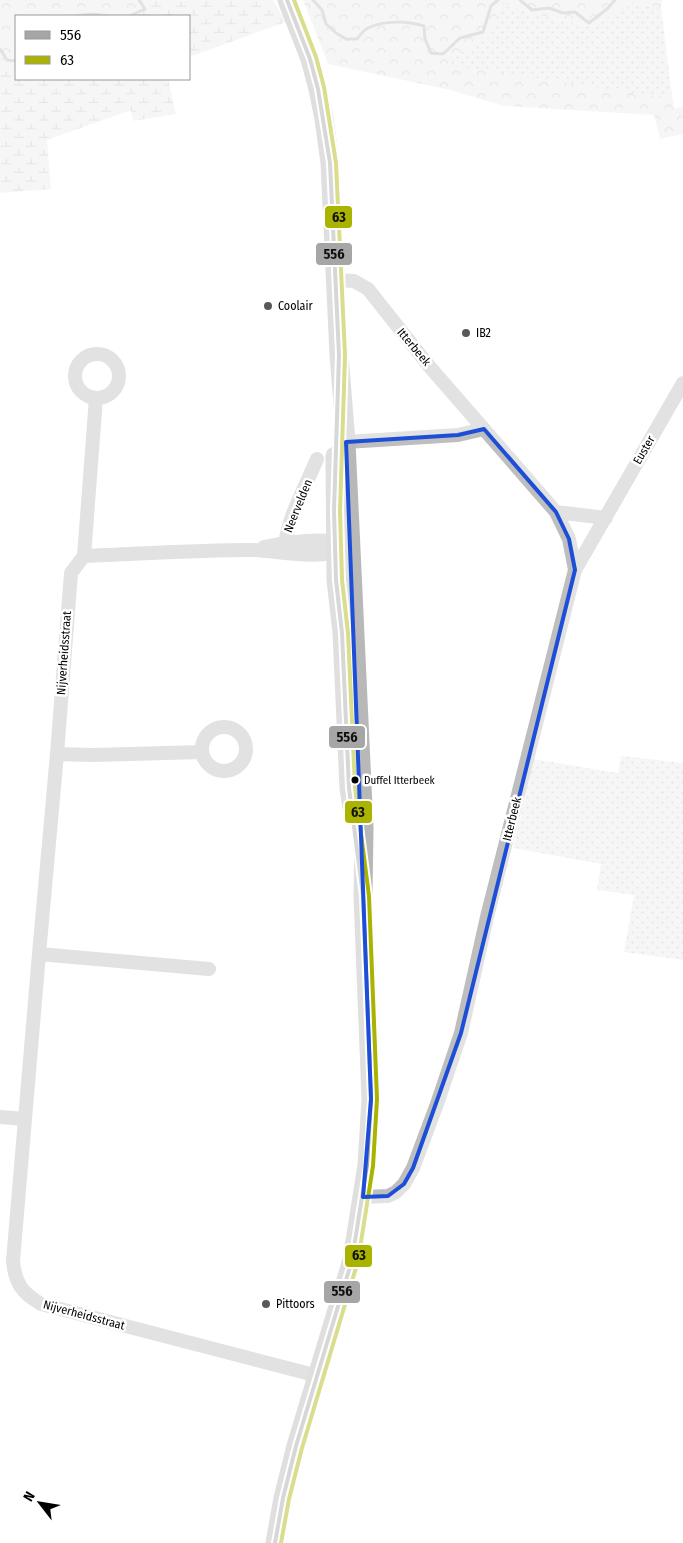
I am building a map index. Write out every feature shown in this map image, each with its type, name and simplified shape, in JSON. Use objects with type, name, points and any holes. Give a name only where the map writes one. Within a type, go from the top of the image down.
[{"type":"main road","points":[[275,1543],[283,1498],[296,1446],[352,1260],[363,1197],[371,1099],[364,896],[349,788],[342,633],[336,580],[340,546],[346,442],[339,355],[330,162],[324,119],[310,59],[287,0]]},
{"type":"main road","points":[[339,355],[336,416],[340,546]]},
{"type":"street","name":"Itterbeek","points":[[335,280],[354,281],[368,289],[408,340],[556,512],[569,539],[575,570],[487,917],[461,1033],[438,1104],[413,1168],[404,1184],[396,1192],[388,1196],[363,1197]]},
{"type":"street","name":"Euster","points":[[575,570],[683,384]]},
{"type":"street","name":"Nijverheidsstraat","points":[[96,398],[84,556],[71,573],[13,1261],[14,1276],[19,1286],[30,1298],[41,1304],[318,1376]]},
{"type":"street","points":[[346,442],[458,435],[484,429]]},
{"type":"street","name":"Neervelden","points":[[284,548],[290,522],[317,459]]},
{"type":"street","points":[[556,512],[606,518]]},
{"type":"street","points":[[84,556],[340,546]]},
{"type":"street","points":[[57,754],[202,752]]},
{"type":"street","points":[[39,954],[209,968]]},
{"type":"street","points":[[0,1117],[25,1119]]},
{"type":"highlighted area","points":[[484,429],[556,512],[569,539],[575,570],[461,1033],[413,1168],[404,1184],[388,1196],[363,1197],[371,1099],[346,442],[458,435]]},
{"type":"green space","points":[[0,0],[139,0],[145,9],[131,15],[15,15],[15,61],[7,60],[0,49]]},
{"type":"green space","points":[[139,0],[273,0],[286,22],[190,57],[190,15],[131,15],[145,9]]},
{"type":"green space","points":[[303,0],[662,0],[661,8],[628,2],[595,27],[534,14],[501,2],[490,36],[451,58],[449,65],[652,96],[672,95],[674,108],[683,107],[683,134],[660,139],[654,115],[504,106],[450,90],[328,64]]},
{"type":"green space","points":[[501,2],[534,14],[594,27],[628,2],[661,8],[672,95],[652,96],[449,66],[450,58],[490,36]]},
{"type":"green space","points":[[0,49],[7,60],[15,61],[15,80],[168,80],[176,114],[133,121],[131,110],[47,140],[51,189],[0,193]]},
{"type":"green space","points":[[621,756],[683,763],[683,960],[624,952],[634,895],[597,890],[601,864],[513,848],[534,759],[618,773]]},
{"type":"waterway","name":"Itterbeek","points":[[131,15],[145,9],[139,0]]},
{"type":"waterway","name":"Itterbeek","points":[[313,0],[322,10],[326,24],[346,39],[357,39],[367,29],[375,25],[396,22],[410,23],[424,26],[425,39],[431,53],[443,54],[460,38],[483,32],[491,6],[498,0]]},
{"type":"waterway","name":"Itterbeek","points":[[520,0],[532,10],[549,8],[563,13],[575,12],[589,23],[615,0]]},
{"type":"waterway","name":"Itterbeek","points":[[84,15],[100,15]]},
{"type":"waterway","name":"Itterbeek","points":[[0,49],[7,60],[15,61]]},
{"type":"transit line","name":"556","points":[[275,1543],[283,1498],[296,1446],[352,1260],[367,1165],[371,1099],[363,896],[349,788],[342,633],[336,580],[334,511],[339,355],[330,163],[318,89],[310,59],[287,0]]},
{"type":"transit line","name":"63","points":[[281,1543],[289,1499],[302,1448],[358,1261],[373,1166],[377,1099],[369,896],[355,787],[348,633],[342,580],[340,511],[345,355],[336,163],[324,87],[316,57],[294,0]]},
{"type":"place","name":"Coolair","points":[[268,306]]},
{"type":"place","name":"IB2","points":[[466,333]]},
{"type":"place","name":"Duffel Itterbeek","points":[[355,780]]},
{"type":"place","name":"Pittoors","points":[[266,1304]]}]
